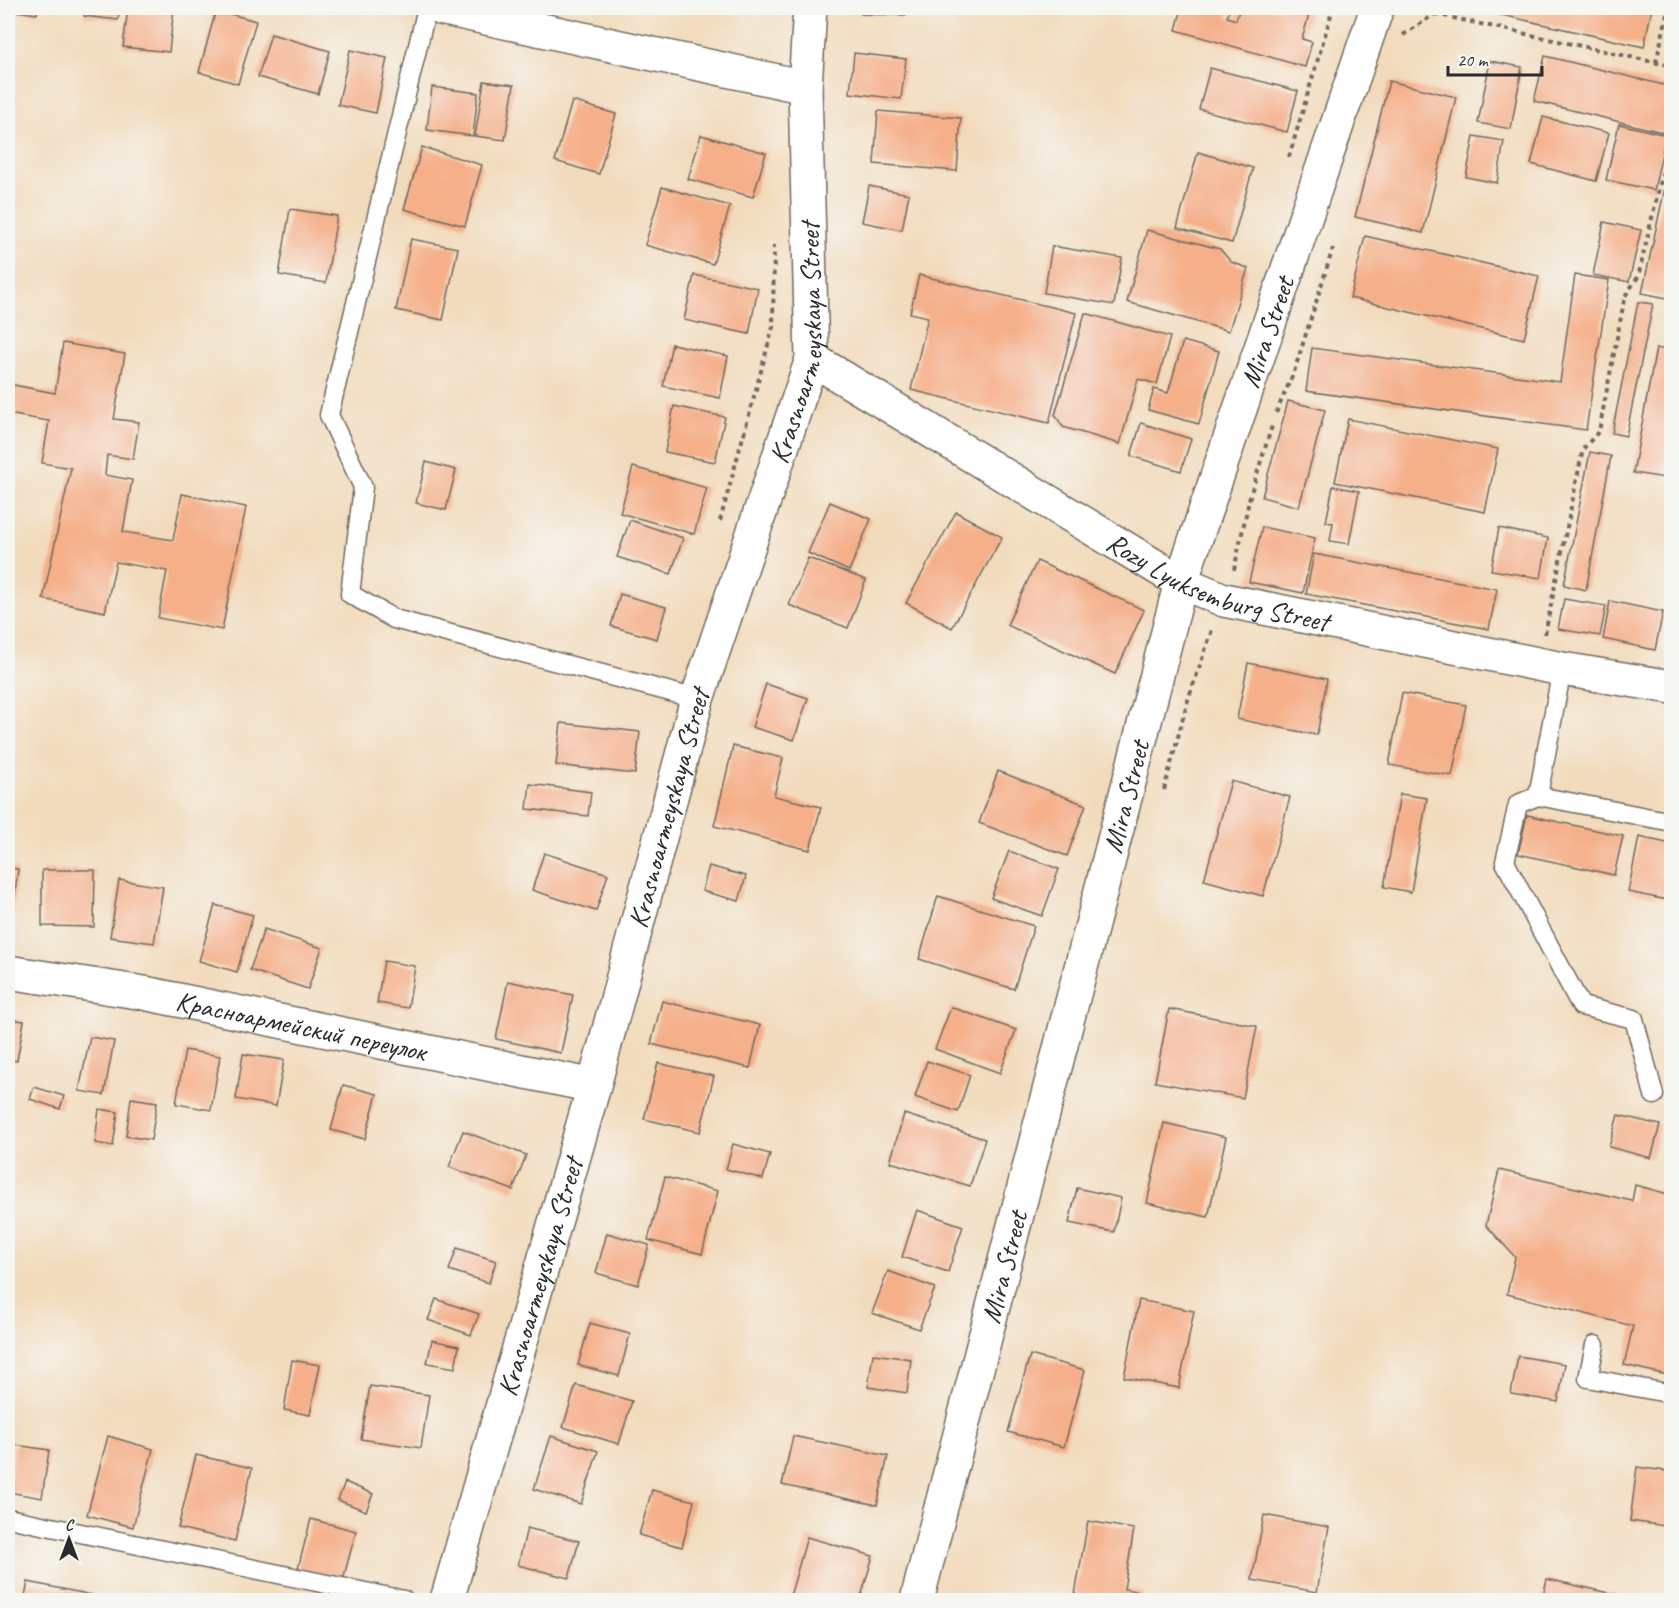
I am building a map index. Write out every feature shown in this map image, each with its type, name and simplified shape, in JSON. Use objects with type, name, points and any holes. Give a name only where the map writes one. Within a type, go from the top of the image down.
[{"type":"street","points":[[440,8],[805,87]]},
{"type":"street","name":"Krasnoarmeyskaya Street","points":[[447,1600],[594,1086],[697,699],[812,359],[805,87],[810,8]]},
{"type":"street","name":"Mira Street","points":[[917,1600],[1181,582],[1377,8]]},
{"type":"street","name":"Rozy Lyuksemburg Street","points":[[812,359],[1181,582],[1224,600],[1562,669],[1671,687]]},
{"type":"street","name":"Красноармейский переулок","points":[[8,972],[144,993],[594,1086]]},
{"type":"lane","points":[[427,8],[329,415],[363,487],[350,594],[394,619],[697,699]]},
{"type":"lane","points":[[1538,796],[1562,669]]},
{"type":"lane","points":[[1654,1095],[1634,1019],[1581,1006],[1505,862],[1518,804],[1538,796],[1671,822]]},
{"type":"lane","points":[[1595,1345],[1588,1378],[1671,1394]]},
{"type":"lane","points":[[8,1518],[404,1600]]},
{"type":"path","points":[[1285,167],[1333,8]]},
{"type":"path","points":[[1435,14],[1436,8]]},
{"type":"path","points":[[1656,62],[1669,8]]},
{"type":"path","points":[[1394,41],[1435,14],[1671,66]]},
{"type":"path","points":[[1545,635],[1583,449],[1599,431],[1625,296],[1638,277],[1671,133]]},
{"type":"path","points":[[1232,580],[1250,496],[1275,415],[1294,372],[1335,240]]},
{"type":"building","points":[[8,8],[38,8],[37,14],[8,10]]},
{"type":"building","points":[[85,8],[120,8],[118,20],[84,16]]},
{"type":"building","points":[[128,8],[174,8],[169,52],[123,47]]},
{"type":"building","points":[[861,8],[907,8],[906,15],[861,14]]},
{"type":"building","points":[[1182,8],[1230,8],[1227,17],[1236,20],[1240,8],[1311,8],[1302,39],[1312,42],[1305,67],[1176,30]]},
{"type":"building","points":[[1471,8],[1652,8],[1644,47]]},
{"type":"building","points":[[216,10],[256,21],[238,84],[199,72]]},
{"type":"building","points":[[271,34],[330,51],[318,94],[258,77]]},
{"type":"building","points":[[350,50],[387,58],[376,113],[338,105]]},
{"type":"building","points":[[854,53],[906,59],[901,99],[850,93]]},
{"type":"building","points":[[1545,56],[1672,87],[1672,109],[1666,133],[1534,101]]},
{"type":"building","points":[[1490,61],[1522,67],[1511,129],[1478,123]]},
{"type":"building","points":[[1210,68],[1298,91],[1287,132],[1199,109]]},
{"type":"building","points":[[484,81],[514,85],[505,140],[475,136]]},
{"type":"building","points":[[1389,81],[1456,97],[1423,233],[1355,217]]},
{"type":"building","points":[[432,87],[478,93],[473,136],[427,130]]},
{"type":"building","points":[[572,101],[616,114],[599,174],[555,161]]},
{"type":"building","points":[[878,111],[961,118],[957,171],[874,164]]},
{"type":"building","points":[[1543,117],[1609,133],[1596,181],[1531,164]]},
{"type":"building","points":[[1619,124],[1666,135],[1654,190],[1606,180]]},
{"type":"building","points":[[701,135],[766,153],[753,197],[688,179]]},
{"type":"building","points":[[1474,136],[1504,141],[1497,183],[1466,177]]},
{"type":"building","points":[[422,147],[482,165],[465,226],[404,209]]},
{"type":"building","points":[[1198,152],[1253,168],[1232,243],[1177,228]]},
{"type":"building","points":[[1671,160],[1672,278],[1667,298],[1642,293]]},
{"type":"building","points":[[869,186],[909,194],[902,230],[862,222]]},
{"type":"building","points":[[662,187],[730,206],[713,264],[645,245]]},
{"type":"building","points":[[290,209],[337,216],[326,283],[279,275]]},
{"type":"building","points":[[1604,222],[1641,230],[1629,282],[1593,275]]},
{"type":"building","points":[[1147,230],[1220,249],[1231,262],[1248,268],[1229,331],[1127,302]]},
{"type":"building","points":[[1365,236],[1539,276],[1524,339],[1350,298]]},
{"type":"building","points":[[411,239],[458,248],[443,320],[396,310]]},
{"type":"building","points":[[1052,246],[1122,258],[1114,305],[1044,293]]},
{"type":"building","points":[[694,275],[758,288],[749,334],[684,320]]},
{"type":"building","points":[[919,275],[1076,313],[1049,423],[911,390],[928,317],[910,313]]},
{"type":"building","points":[[1575,275],[1609,280],[1586,430],[1306,391],[1312,348],[1560,382]]},
{"type":"building","points":[[1638,302],[1653,304],[1626,436],[1612,433]]},
{"type":"building","points":[[1085,313],[1170,337],[1157,384],[1138,379],[1120,444],[1063,427],[1055,415]]},
{"type":"building","points":[[1183,341],[1219,351],[1199,424],[1148,410],[1154,389],[1168,393]]},
{"type":"building","points":[[63,343],[125,354],[114,419],[139,422],[133,459],[107,455],[105,475],[132,480],[123,532],[173,540],[182,494],[246,507],[222,630],[158,618],[167,571],[116,562],[105,612],[43,599],[71,468],[42,463],[49,421],[8,414],[8,384],[55,393]]},
{"type":"building","points":[[672,344],[728,356],[720,398],[663,386]]},
{"type":"building","points":[[1656,348],[1672,351],[1672,445],[1665,478],[1633,473]]},
{"type":"building","points":[[1288,401],[1325,410],[1299,507],[1262,497]]},
{"type":"building","points":[[674,406],[725,417],[715,462],[665,452]]},
{"type":"building","points":[[1348,419],[1498,449],[1485,512],[1335,482]]},
{"type":"building","points":[[1141,423],[1191,439],[1181,471],[1131,456]]},
{"type":"building","points":[[1590,452],[1611,456],[1586,590],[1564,585]]},
{"type":"building","points":[[426,462],[456,470],[446,510],[416,503]]},
{"type":"building","points":[[633,467],[707,488],[694,534],[620,513]]},
{"type":"building","points":[[1333,486],[1359,491],[1349,544],[1330,541],[1333,523],[1326,522]]},
{"type":"building","points":[[830,502],[871,519],[849,571],[808,553]]},
{"type":"building","points":[[956,512],[1002,537],[952,628],[906,603]]},
{"type":"building","points":[[630,520],[683,538],[671,574],[617,557]]},
{"type":"building","points":[[1262,527],[1315,538],[1303,593],[1249,582]]},
{"type":"building","points":[[1499,528],[1548,538],[1541,578],[1491,570]]},
{"type":"building","points":[[1314,554],[1497,589],[1489,629],[1306,594]]},
{"type":"building","points":[[808,558],[866,580],[848,628],[789,605]]},
{"type":"building","points":[[1037,561],[1144,610],[1115,674],[1007,625]]},
{"type":"building","points":[[620,594],[666,607],[657,639],[611,626]]},
{"type":"building","points":[[1564,599],[1606,606],[1600,636],[1558,629]]},
{"type":"building","points":[[1610,601],[1663,612],[1655,650],[1603,639]]},
{"type":"building","points":[[1248,663],[1327,679],[1317,735],[1237,719]]},
{"type":"building","points":[[766,684],[808,698],[794,740],[752,727]]},
{"type":"building","points":[[1402,693],[1466,705],[1452,776],[1389,765]]},
{"type":"building","points":[[561,723],[640,732],[635,774],[556,765]]},
{"type":"building","points":[[733,746],[783,758],[774,796],[821,807],[810,850],[714,826]]},
{"type":"building","points":[[998,771],[1086,805],[1067,856],[979,823]]},
{"type":"building","points":[[1231,781],[1290,797],[1263,896],[1204,880]]},
{"type":"building","points":[[530,784],[591,792],[588,816],[527,809]]},
{"type":"building","points":[[1400,794],[1427,798],[1411,892],[1384,887]]},
{"type":"building","points":[[1527,815],[1623,836],[1614,875],[1518,854]]},
{"type":"building","points":[[1639,837],[1672,844],[1672,901],[1628,892]]},
{"type":"building","points":[[1009,851],[1059,869],[1042,916],[991,898]]},
{"type":"building","points":[[544,853],[608,874],[596,911],[532,890]]},
{"type":"building","points":[[709,866],[746,876],[739,901],[702,891]]},
{"type":"building","points":[[8,868],[18,869],[10,934],[8,934]]},
{"type":"building","points":[[42,870],[95,870],[94,927],[42,926]]},
{"type":"building","points":[[119,880],[163,887],[154,943],[110,937]]},
{"type":"building","points":[[938,896],[1034,926],[1014,989],[919,959]]},
{"type":"building","points":[[215,905],[253,915],[237,972],[199,961]]},
{"type":"building","points":[[264,929],[322,948],[308,989],[250,970]]},
{"type":"building","points":[[384,961],[415,966],[408,1008],[377,1003]]},
{"type":"building","points":[[508,981],[573,995],[561,1053],[496,1039]]},
{"type":"building","points":[[662,1001],[760,1025],[750,1068],[651,1044]]},
{"type":"building","points":[[951,1007],[1016,1030],[1000,1073],[935,1049]]},
{"type":"building","points":[[1169,1009],[1257,1026],[1243,1098],[1155,1082]]},
{"type":"building","points":[[8,1019],[24,1021],[17,1061],[8,1059]]},
{"type":"building","points":[[90,1037],[114,1041],[104,1095],[79,1091]]},
{"type":"building","points":[[185,1050],[220,1056],[211,1110],[176,1104]]},
{"type":"building","points":[[243,1054],[284,1060],[276,1106],[236,1099]]},
{"type":"building","points":[[927,1061],[970,1075],[958,1112],[915,1097]]},
{"type":"building","points":[[658,1063],[714,1076],[700,1132],[644,1119]]},
{"type":"building","points":[[343,1085],[377,1094],[365,1139],[331,1130]]},
{"type":"building","points":[[34,1087],[64,1096],[60,1109],[30,1099]]},
{"type":"building","points":[[131,1098],[157,1102],[151,1140],[126,1136]]},
{"type":"building","points":[[99,1109],[118,1112],[113,1146],[95,1143]]},
{"type":"building","points":[[904,1114],[985,1139],[970,1186],[890,1162]]},
{"type":"building","points":[[1618,1115],[1660,1125],[1651,1158],[1609,1147]]},
{"type":"building","points":[[1164,1123],[1226,1137],[1208,1217],[1147,1203]]},
{"type":"building","points":[[463,1131],[526,1155],[513,1190],[449,1167]]},
{"type":"building","points":[[733,1144],[770,1154],[763,1179],[726,1169]]},
{"type":"building","points":[[1499,1170],[1632,1201],[1635,1185],[1672,1195],[1672,1376],[1624,1365],[1633,1326],[1507,1294],[1515,1257],[1486,1225]]},
{"type":"building","points":[[665,1177],[718,1191],[702,1254],[648,1240]]},
{"type":"building","points":[[1077,1188],[1121,1198],[1114,1232],[1069,1223]]},
{"type":"building","points":[[917,1210],[963,1226],[948,1272],[902,1257]]},
{"type":"building","points":[[607,1233],[649,1245],[638,1285],[596,1273]]},
{"type":"building","points":[[457,1248],[496,1261],[489,1283],[449,1270]]},
{"type":"building","points":[[888,1271],[935,1288],[919,1329],[872,1313]]},
{"type":"building","points":[[436,1299],[479,1314],[471,1335],[428,1320]]},
{"type":"building","points":[[1139,1300],[1194,1311],[1179,1388],[1124,1377]]},
{"type":"building","points":[[590,1323],[630,1334],[619,1376],[578,1365]]},
{"type":"building","points":[[432,1340],[459,1346],[455,1368],[427,1363]]},
{"type":"building","points":[[873,1354],[911,1359],[907,1393],[868,1387]]},
{"type":"building","points":[[1030,1355],[1085,1370],[1064,1447],[1008,1432]]},
{"type":"building","points":[[1518,1356],[1565,1364],[1558,1402],[1511,1394]]},
{"type":"building","points":[[292,1360],[320,1365],[310,1415],[284,1410]]},
{"type":"building","points":[[576,1385],[632,1401],[619,1444],[563,1427]]},
{"type":"building","points":[[370,1386],[429,1395],[421,1448],[361,1439]]},
{"type":"building","points":[[108,1436],[153,1449],[133,1527],[87,1515]]},
{"type":"building","points":[[551,1436],[598,1451],[581,1504],[534,1489]]},
{"type":"building","points":[[793,1436],[888,1456],[877,1505],[782,1485]]},
{"type":"building","points":[[15,1445],[49,1450],[42,1498],[8,1492]]},
{"type":"building","points":[[196,1455],[252,1468],[235,1541],[178,1528]]},
{"type":"building","points":[[1637,1467],[1672,1472],[1672,1527],[1630,1521]]},
{"type":"building","points":[[345,1482],[373,1494],[366,1511],[338,1500]]},
{"type":"building","points":[[652,1490],[694,1501],[682,1547],[639,1535]]},
{"type":"building","points":[[1264,1515],[1329,1527],[1317,1592],[1252,1580]]},
{"type":"building","points":[[311,1519],[356,1531],[343,1580],[298,1568]]},
{"type":"building","points":[[1088,1521],[1134,1529],[1124,1589],[1143,1592],[1141,1600],[1074,1600]]},
{"type":"building","points":[[527,1528],[579,1541],[569,1578],[518,1565]]},
{"type":"building","points":[[807,1537],[873,1556],[860,1600],[789,1600]]},
{"type":"building","points":[[1547,1579],[1641,1600],[1542,1600]]},
{"type":"building","points":[[28,1582],[102,1597],[101,1600],[24,1600]]}]
